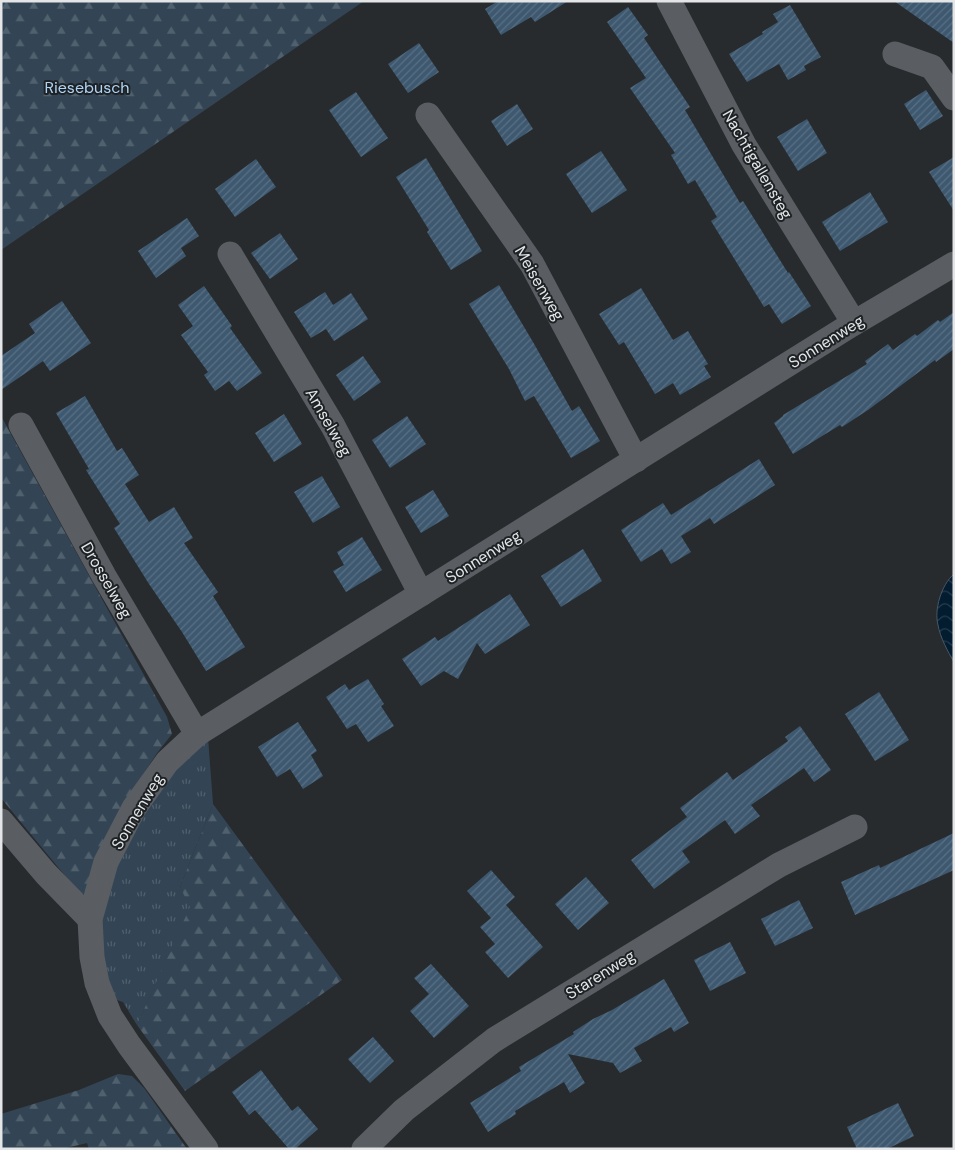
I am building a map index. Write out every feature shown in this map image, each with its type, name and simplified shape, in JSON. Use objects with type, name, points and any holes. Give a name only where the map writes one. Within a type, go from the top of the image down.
[{"type":"street","name":"Nachtigallensteg","points":[[670,1],[744,145],[854,323]]},
{"type":"street","points":[[895,54],[932,67],[954,98]]},
{"type":"street","name":"Meisenweg","points":[[428,115],[532,264],[636,460]]},
{"type":"street","name":"Amselweg","points":[[230,254],[332,426],[421,594]]},
{"type":"street","name":"Sonnenweg","points":[[206,1149],[129,1045],[110,1016],[97,983],[92,957],[90,919],[106,862],[134,808],[167,762],[197,734],[854,323],[954,264]]},
{"type":"street","name":"Drosselweg","points":[[22,425],[104,576],[197,734]]},
{"type":"street","points":[[1,821],[46,874],[90,919]]},
{"type":"street","name":"Starenweg","points":[[364,1149],[404,1110],[494,1040],[778,865],[855,827]]},
{"type":"green space","name":"Riesebusch","points":[[1,1],[364,1],[1,250]]},
{"type":"green space","points":[[1,416],[167,717],[172,734],[157,753],[125,802],[86,893],[81,895],[1,798]]},
{"type":"green space","points":[[208,738],[213,804],[180,887],[191,907],[137,1025],[123,1002],[111,998],[102,962],[99,919],[114,868],[142,815],[176,767]]},
{"type":"green space","points":[[213,804],[342,980],[185,1091],[137,1025],[190,907],[180,887]]},
{"type":"green space","points":[[118,1074],[132,1076],[144,1088],[187,1149],[89,1149],[87,1143],[62,1149],[1,1149],[1,1114],[79,1090]]},
{"type":"water","points":[[954,574],[954,662],[940,634],[937,612],[945,584]]},
{"type":"building","points":[[498,1],[568,1],[535,22],[531,17],[501,35],[485,9]]},
{"type":"building","points":[[894,1],[954,1],[954,43]]},
{"type":"building","points":[[790,5],[821,57],[804,66],[806,70],[788,80],[779,64],[747,82],[729,54],[763,34],[762,32],[778,22],[773,14]]},
{"type":"building","points":[[628,7],[648,35],[644,38],[690,107],[685,110],[740,203],[743,201],[811,306],[782,324],[769,304],[764,307],[711,221],[717,217],[695,180],[688,184],[671,155],[675,153],[630,88],[646,78],[607,22]]},
{"type":"building","points":[[419,43],[439,72],[408,93],[388,64]]},
{"type":"building","points":[[926,90],[943,116],[920,130],[904,104]]},
{"type":"building","points":[[356,92],[388,138],[361,157],[329,110]]},
{"type":"building","points":[[517,104],[533,129],[507,146],[491,121]]},
{"type":"building","points":[[807,119],[827,153],[798,171],[777,137]]},
{"type":"building","points":[[601,151],[627,190],[592,213],[566,174]]},
{"type":"building","points":[[954,157],[954,211],[929,172]]},
{"type":"building","points":[[426,158],[482,251],[451,270],[396,177]]},
{"type":"building","points":[[256,159],[276,187],[235,217],[215,189]]},
{"type":"building","points":[[870,192],[888,222],[840,251],[822,222]]},
{"type":"building","points":[[187,218],[199,236],[181,248],[186,256],[156,278],[138,251]]},
{"type":"building","points":[[280,233],[298,259],[270,279],[251,253]]},
{"type":"building","points":[[499,285],[572,411],[579,406],[600,441],[571,458],[534,396],[525,401],[509,369],[469,304]]},
{"type":"building","points":[[204,286],[232,326],[230,328],[262,373],[237,391],[229,381],[215,391],[204,375],[208,372],[181,335],[193,326],[178,305]]},
{"type":"building","points":[[641,288],[673,340],[688,331],[708,364],[704,366],[711,377],[680,395],[673,383],[655,394],[624,342],[619,345],[599,314]]},
{"type":"building","points":[[325,292],[333,305],[351,293],[368,319],[334,341],[326,329],[311,338],[294,312]]},
{"type":"building","points":[[62,301],[91,343],[50,371],[43,361],[1,390],[1,356],[35,333],[29,324]]},
{"type":"building","points":[[954,312],[954,349],[936,362],[935,360],[842,427],[840,425],[793,454],[774,423],[783,415],[867,364],[865,361],[888,344],[893,350],[915,334],[917,336],[938,320],[940,322]]},
{"type":"building","points":[[363,356],[381,382],[354,401],[336,375]]},
{"type":"building","points":[[85,396],[117,451],[122,448],[139,475],[125,484],[149,522],[174,507],[193,538],[184,543],[218,592],[213,596],[245,647],[206,671],[114,528],[120,524],[86,470],[89,469],[56,413]]},
{"type":"building","points":[[284,414],[302,444],[274,462],[255,433]]},
{"type":"building","points":[[407,416],[426,444],[390,468],[372,440]]},
{"type":"building","points":[[759,459],[775,485],[714,524],[710,518],[681,536],[691,552],[671,564],[662,549],[641,562],[621,530],[663,503],[671,515]]},
{"type":"building","points":[[322,476],[340,507],[313,523],[294,492]]},
{"type":"building","points":[[433,490],[449,516],[421,533],[405,507]]},
{"type":"building","points":[[362,537],[382,570],[346,592],[333,571],[344,565],[337,552]]},
{"type":"building","points":[[583,549],[602,581],[561,607],[541,576]]},
{"type":"building","points":[[510,594],[530,625],[485,654],[477,643],[458,679],[444,671],[421,686],[402,659],[435,637],[438,641]]},
{"type":"building","points":[[368,679],[384,704],[381,706],[394,726],[368,742],[356,724],[347,729],[326,697],[345,684],[349,690]]},
{"type":"building","points":[[879,692],[909,740],[875,761],[845,714]]},
{"type":"building","points":[[298,722],[317,751],[311,755],[323,776],[303,789],[290,769],[277,777],[258,747]]},
{"type":"building","points":[[800,726],[831,770],[814,782],[804,768],[751,805],[760,816],[735,834],[725,820],[682,851],[690,862],[654,889],[631,860],[687,817],[680,808],[727,772],[733,780],[788,741],[785,737]]},
{"type":"building","points":[[954,833],[954,870],[855,915],[841,882],[879,865],[880,868]]},
{"type":"building","points":[[491,870],[515,897],[506,905],[543,947],[508,978],[485,952],[495,944],[480,927],[491,918],[467,891]]},
{"type":"building","points":[[586,877],[609,903],[578,930],[555,904]]},
{"type":"building","points":[[799,900],[813,928],[775,946],[761,919]]},
{"type":"building","points":[[730,942],[746,973],[710,991],[694,960]]},
{"type":"building","points":[[431,964],[469,1006],[434,1038],[410,1011],[429,994],[414,978]]},
{"type":"building","points":[[664,979],[689,1023],[674,1032],[671,1027],[634,1048],[642,1061],[620,1073],[613,1063],[568,1054],[585,1083],[570,1093],[564,1082],[515,1111],[516,1114],[488,1132],[470,1103],[521,1071],[519,1067],[574,1034],[573,1032],[593,1019]]},
{"type":"building","points":[[373,1037],[394,1061],[370,1083],[348,1059]]},
{"type":"building","points":[[261,1070],[292,1111],[298,1106],[318,1129],[295,1149],[289,1149],[255,1110],[249,1115],[232,1092]]},
{"type":"building","points":[[898,1103],[914,1136],[887,1149],[857,1149],[847,1127]]}]
